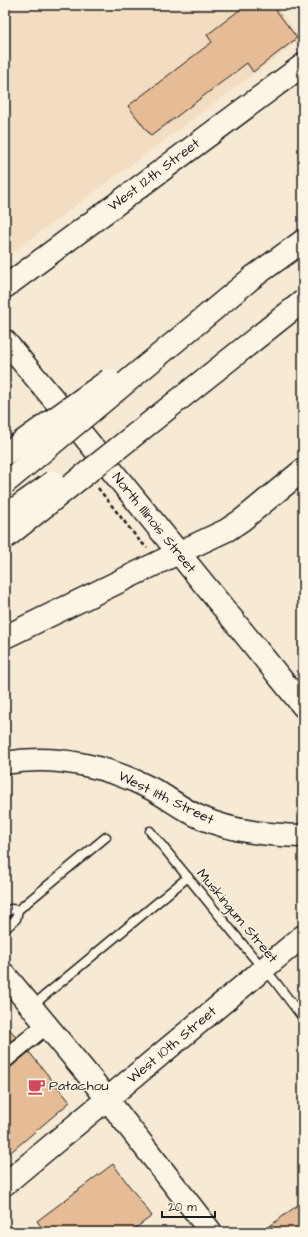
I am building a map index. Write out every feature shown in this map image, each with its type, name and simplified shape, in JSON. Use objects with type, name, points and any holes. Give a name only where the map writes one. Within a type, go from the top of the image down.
[{"type":"main road","name":"West 12th Street","points":[[5,287],[303,65]]},
{"type":"main road","points":[[5,454],[254,278],[303,241]]},
{"type":"main road","points":[[5,483],[254,278]]},
{"type":"main road","points":[[5,538],[303,301]]},
{"type":"main road","points":[[5,516],[255,339]]},
{"type":"main road","name":"North Illinois Street","points":[[5,341],[303,706]]},
{"type":"main road","points":[[5,637],[227,530],[303,470]]},
{"type":"main road","name":"West 11th Street","points":[[5,763],[40,760],[84,764],[123,776],[152,790],[201,818],[263,834],[303,836]]},
{"type":"main road","name":"West 10th Street","points":[[5,1184],[303,936]]},
{"type":"main road","points":[[5,975],[107,1100],[211,1232]]},
{"type":"street","points":[[5,1059],[46,1025]]},
{"type":"lane","name":"Muskingum Street","points":[[150,831],[264,968],[303,1018]]},
{"type":"lane","points":[[5,929],[16,919],[18,910],[106,837]]},
{"type":"lane","points":[[31,1006],[188,877]]},
{"type":"lane","points":[[5,914],[11,909],[18,910]]},
{"type":"shaded area","points":[[5,5],[276,5],[301,39],[5,258]]},
{"type":"building","points":[[246,5],[272,5],[297,38],[253,72],[247,63],[151,136],[128,106],[212,42],[207,35]]},
{"type":"building","points":[[5,1023],[16,1037],[5,1046]]},
{"type":"building","points":[[29,1052],[70,1102],[5,1157],[5,1069],[11,1067]]},
{"type":"building","points":[[113,1164],[152,1216],[130,1232],[45,1232],[37,1221]]},
{"type":"building","points":[[303,1201],[303,1232],[262,1232]]},
{"type":"place","name":"Patachou","points":[[36,1086]]}]
